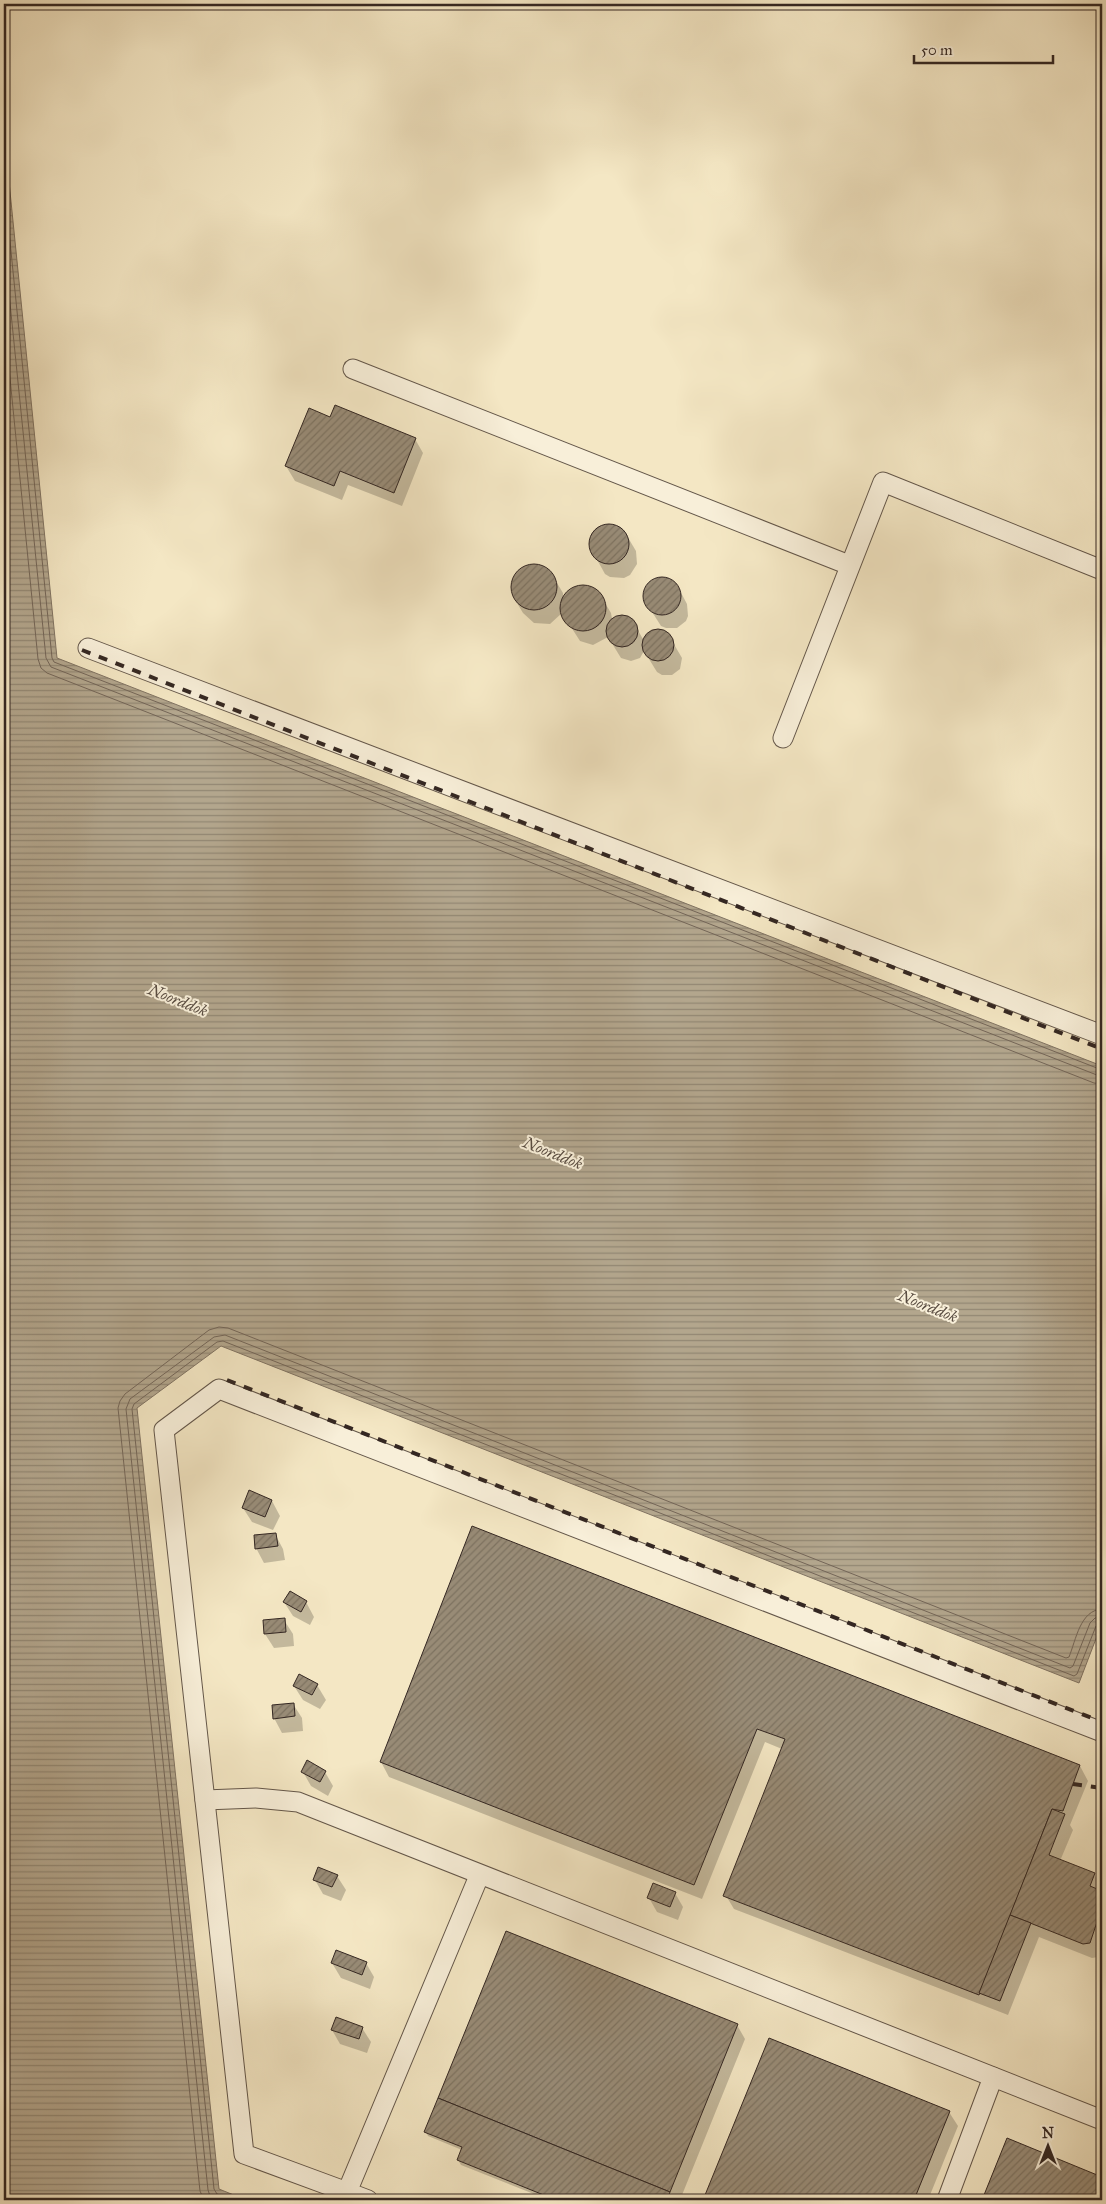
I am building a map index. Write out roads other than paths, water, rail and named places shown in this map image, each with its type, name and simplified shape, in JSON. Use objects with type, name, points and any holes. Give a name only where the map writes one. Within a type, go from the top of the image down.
[{"type":"street","points":[[354,370],[849,565]]},
{"type":"street","points":[[783,738],[883,482],[1102,570]]},
{"type":"street","points":[[88,648],[1102,1035]]},
{"type":"street","points":[[368,2200],[244,2154],[164,1430],[219,1389],[1102,1732]]},
{"type":"street","points":[[205,1800],[256,1798],[298,1802],[479,1876],[1102,2120]]},
{"type":"street","points":[[347,2192],[479,1876]]},
{"type":"street","points":[[947,2200],[993,2077]]},
{"type":"water","name":"Noorddok","points":[[4,132],[57,658],[1102,1066],[1102,1623],[1079,1683],[221,1346],[137,1408],[219,2189],[246,2200],[4,2200]]},
{"type":"railway","points":[[82,650],[1102,1049]]},
{"type":"railway","points":[[227,1380],[1102,1722]]},
{"type":"railway","points":[[1073,1784],[1102,1788]]}]
